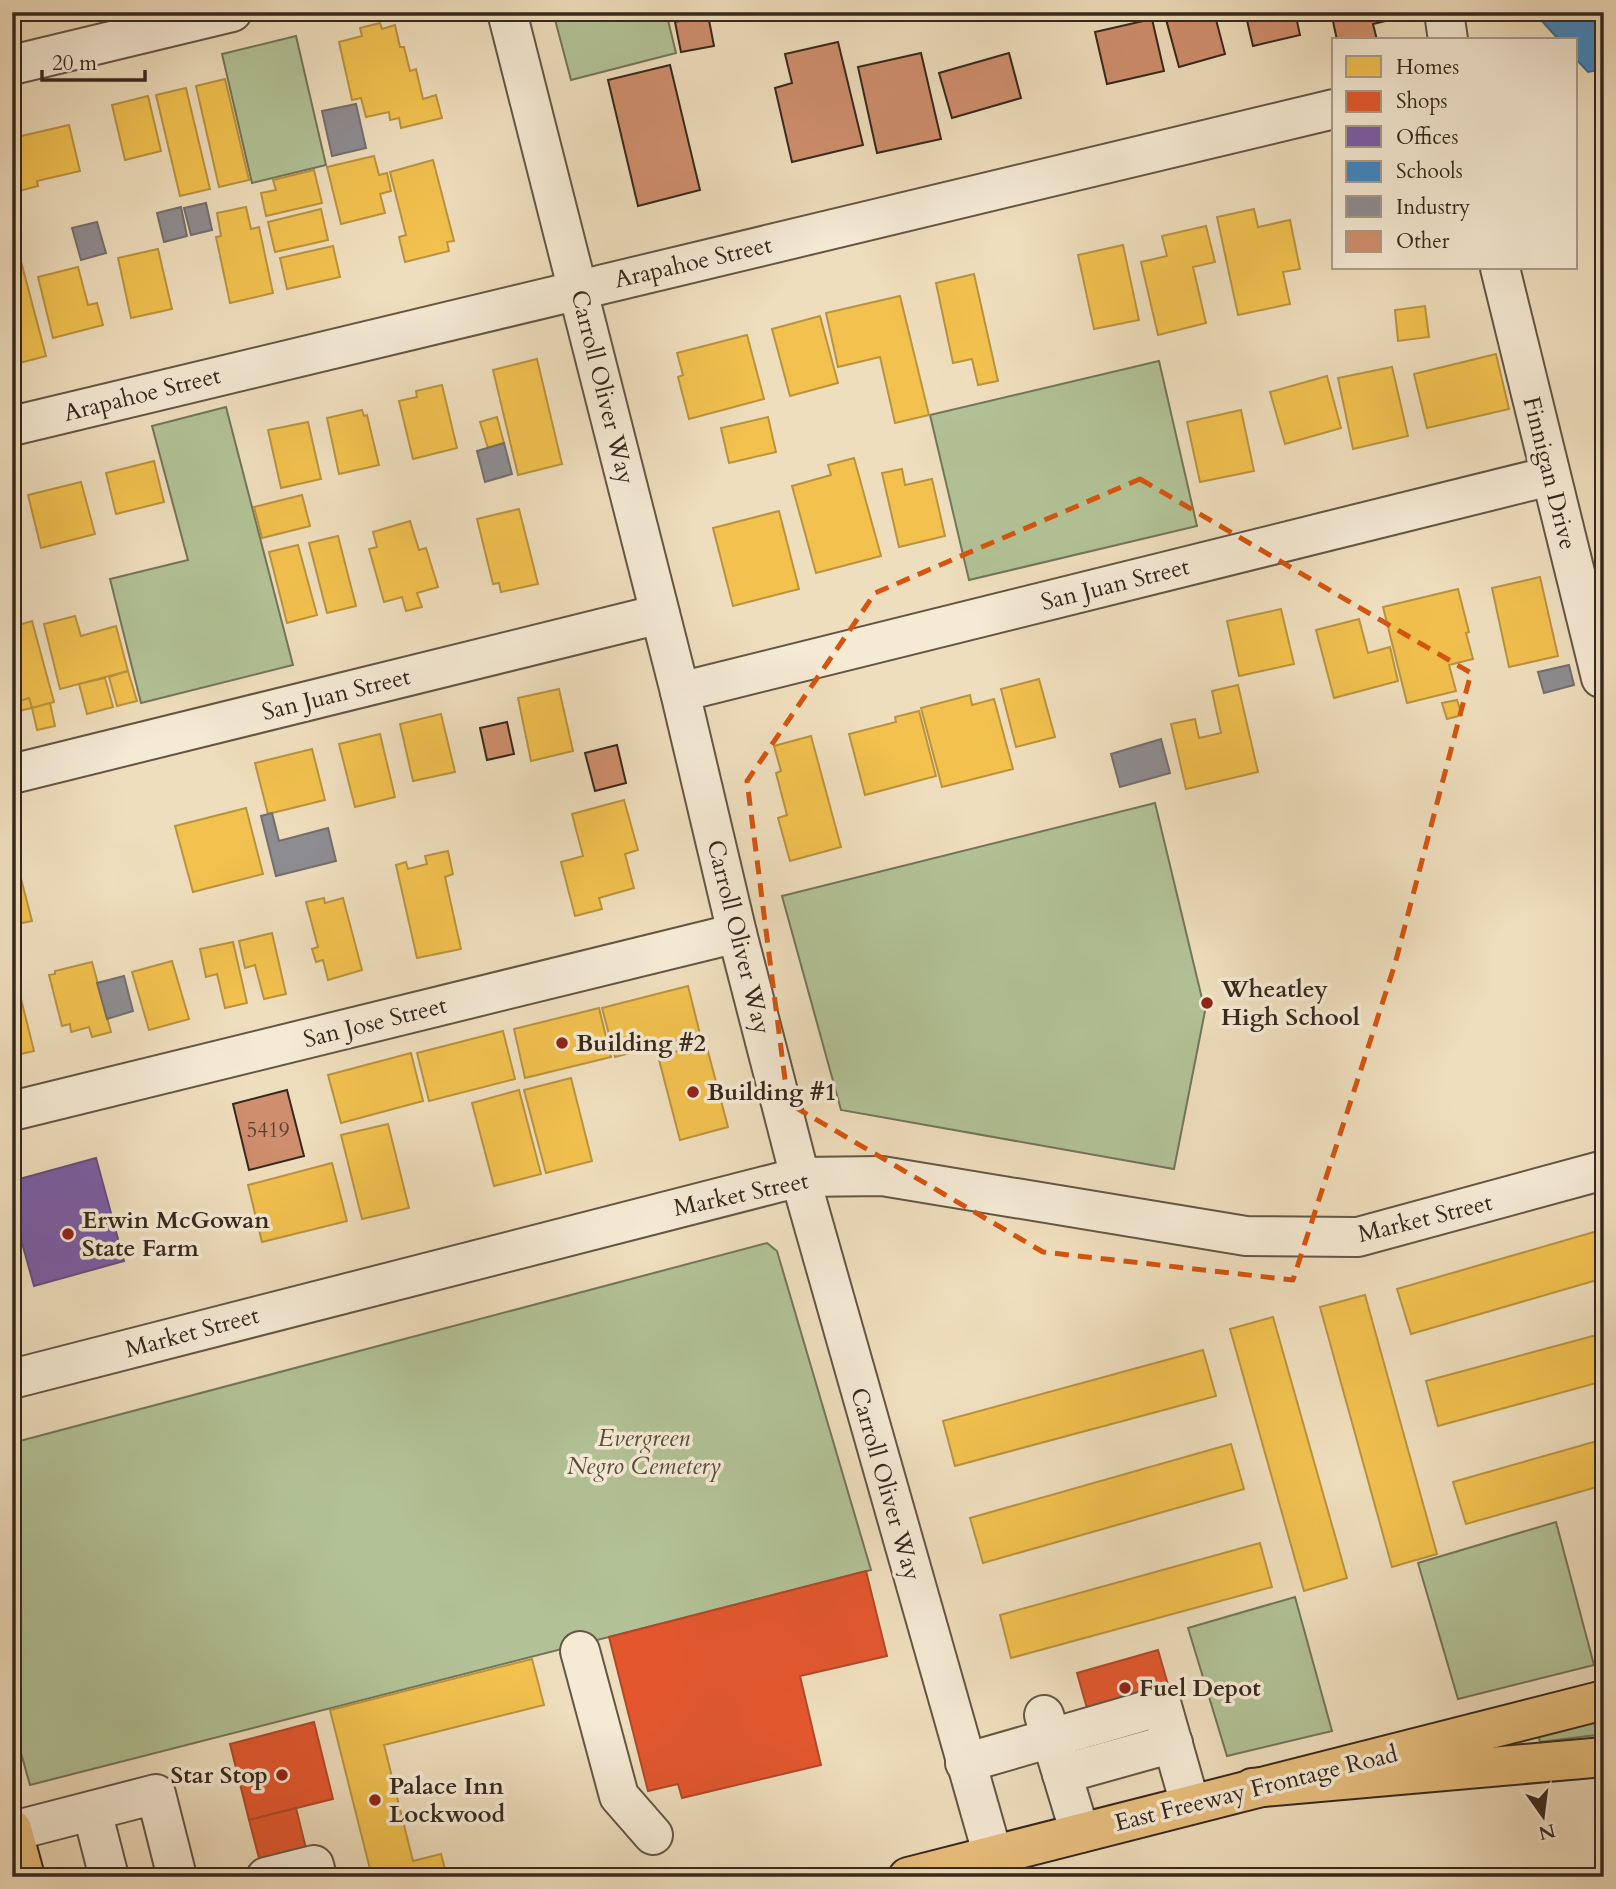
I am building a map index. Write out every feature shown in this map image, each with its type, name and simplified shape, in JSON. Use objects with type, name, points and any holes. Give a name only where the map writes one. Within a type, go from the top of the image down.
[{"type":"main road","name":"East Freeway Frontage Road","points":[[908,1877],[1604,1700]]},
{"type":"main road","points":[[1252,1788],[1604,1757]]},
{"type":"main road","points":[[13,1830],[25,1877]]},
{"type":"street","points":[[12,65],[232,12]]},
{"type":"street","name":"Carroll Oliver Way","points":[[507,12],[800,1177],[993,1856]]},
{"type":"street","points":[[1444,12],[1448,38]]},
{"type":"street","name":"Arapahoe Street","points":[[12,426],[1332,109]]},
{"type":"street","name":"Finnigan Drive","points":[[1500,270],[1601,678]]},
{"type":"street","name":"San Juan Street","points":[[680,692],[1550,476]]},
{"type":"street","name":"San Juan Street","points":[[12,774],[660,614]]},
{"type":"street","name":"San Jose Street","points":[[12,1111],[737,933]]},
{"type":"street","name":"Market Street","points":[[12,1379],[800,1177],[883,1176],[1246,1237],[1358,1237],[1604,1170]]},
{"type":"street","points":[[580,1651],[619,1796],[653,1835]]},
{"type":"street","points":[[965,1763],[1048,1726],[1162,1706],[1190,1804]]},
{"type":"street","points":[[1048,1726],[1080,1833]]},
{"type":"street","points":[[1062,1774],[1173,1743]]},
{"type":"street","points":[[13,1830],[156,1794],[177,1877]]},
{"type":"street","points":[[92,1811],[109,1877]]},
{"type":"highlighted area","points":[[1140,479],[1471,673],[1395,964],[1293,1280],[1043,1252],[788,1103],[747,781],[875,593]]},
{"type":"green space","points":[[553,12],[666,12],[676,53],[571,80]]},
{"type":"green space","points":[[296,36],[326,165],[252,183],[222,54]]},
{"type":"green space","points":[[1159,361],[1197,526],[969,580],[930,415]]},
{"type":"green space","points":[[226,407],[293,665],[141,703],[110,579],[188,560],[152,426]]},
{"type":"green space","points":[[1155,803],[1205,1011],[1174,1169],[841,1110],[782,896]]},
{"type":"green space","name":"Evergreen Negro Cemetery","points":[[767,1243],[777,1251],[871,1570],[30,1785],[12,1721],[12,1443]]},
{"type":"green space","points":[[1556,1522],[1594,1665],[1458,1699],[1418,1563]]},
{"type":"green space","points":[[1295,1597],[1332,1731],[1227,1756],[1188,1628]]},
{"type":"green space","points":[[1604,1719],[1604,1734],[1540,1742],[1538,1735]]},
{"type":"building: Homes","points":[[17,12],[35,12],[35,14],[19,18]]},
{"type":"building: Homes","points":[[380,23],[382,29],[395,25],[410,71],[416,69],[423,99],[436,95],[442,118],[401,128],[399,118],[390,120],[389,112],[366,117],[361,98],[352,100],[339,42],[362,36],[360,28]]},
{"type":"building: Homes","points":[[225,79],[249,180],[219,187],[196,86]]},
{"type":"building: Homes","points":[[186,88],[210,189],[180,196],[156,95]]},
{"type":"building: Homes","points":[[148,96],[161,151],[125,160],[112,105]]},
{"type":"building: Homes","points":[[69,125],[80,171],[37,181],[38,186],[15,192],[12,180],[12,138]]},
{"type":"building: Homes","points":[[374,156],[379,175],[387,173],[391,191],[380,194],[385,213],[341,224],[327,167]]},
{"type":"building: Homes","points":[[433,160],[454,241],[447,242],[449,251],[405,262],[399,237],[406,235],[390,172]]},
{"type":"building: Homes","points":[[314,170],[322,203],[266,216],[261,193],[276,190],[273,180]]},
{"type":"building: Homes","points":[[246,207],[251,229],[259,227],[273,293],[230,303],[216,237],[221,236],[217,213]]},
{"type":"building: Homes","points":[[321,209],[328,240],[275,252],[268,222]]},
{"type":"building: Homes","points":[[1254,209],[1258,227],[1290,220],[1300,269],[1283,272],[1290,304],[1238,315],[1217,217]]},
{"type":"building: Homes","points":[[1206,226],[1215,262],[1193,267],[1206,323],[1158,335],[1141,262],[1167,256],[1162,236]]},
{"type":"building: Homes","points":[[1123,245],[1139,320],[1094,329],[1078,255]]},
{"type":"building: Homes","points":[[333,246],[340,277],[287,289],[280,258]]},
{"type":"building: Homes","points":[[158,249],[172,309],[131,318],[118,258]]},
{"type":"building: Homes","points":[[19,254],[46,356],[12,365],[12,255]]},
{"type":"building: Homes","points":[[78,267],[88,305],[97,303],[103,325],[53,338],[38,277]]},
{"type":"building: Homes","points":[[974,274],[998,381],[978,385],[972,359],[953,363],[936,283]]},
{"type":"building: Homes","points":[[900,296],[929,415],[895,423],[880,357],[838,367],[826,313]]},
{"type":"building: Homes","points":[[1425,306],[1429,337],[1398,341],[1395,310]]},
{"type":"building: Homes","points":[[820,316],[838,383],[790,396],[772,329]]},
{"type":"building: Homes","points":[[747,335],[764,399],[689,419],[678,377],[683,375],[677,353]]},
{"type":"building: Homes","points":[[1496,354],[1509,409],[1427,428],[1414,374]]},
{"type":"building: Homes","points":[[537,359],[562,464],[518,475],[493,370]]},
{"type":"building: Homes","points":[[1392,367],[1408,436],[1353,449],[1338,378]]},
{"type":"building: Homes","points":[[1327,376],[1341,428],[1285,444],[1270,392]]},
{"type":"building: Homes","points":[[442,385],[457,448],[413,459],[399,401],[417,397],[416,391]]},
{"type":"building: Homes","points":[[362,410],[364,416],[367,415],[379,465],[339,474],[327,418]]},
{"type":"building: Homes","points":[[1241,410],[1254,471],[1200,482],[1187,422]]},
{"type":"building: Homes","points":[[497,417],[504,443],[488,448],[480,422]]},
{"type":"building: Homes","points":[[768,417],[776,452],[729,463],[721,428]]},
{"type":"building: Homes","points":[[308,422],[321,479],[281,488],[268,430]]},
{"type":"building: Homes","points":[[854,458],[881,556],[816,573],[792,486],[831,475],[828,465]]},
{"type":"building: Homes","points":[[154,461],[164,502],[116,514],[106,473]]},
{"type":"building: Homes","points":[[902,469],[905,485],[932,479],[945,536],[899,547],[882,473]]},
{"type":"building: Homes","points":[[81,482],[95,534],[41,548],[28,495]]},
{"type":"building: Homes","points":[[302,495],[310,526],[262,538],[254,507]]},
{"type":"building: Homes","points":[[519,509],[538,584],[501,592],[499,583],[493,584],[477,519]]},
{"type":"building: Homes","points":[[779,511],[799,589],[733,606],[713,528]]},
{"type":"building: Homes","points":[[410,521],[419,550],[426,548],[438,587],[417,593],[422,607],[406,611],[402,597],[384,602],[369,549],[377,547],[373,532]]},
{"type":"building: Homes","points":[[338,536],[356,606],[327,613],[309,543]]},
{"type":"building: Homes","points":[[298,545],[317,615],[287,623],[269,552]]},
{"type":"building: Homes","points":[[1540,577],[1558,656],[1509,667],[1492,588]]},
{"type":"building: Homes","points":[[1458,589],[1473,659],[1449,665],[1456,691],[1407,703],[1383,607]]},
{"type":"building: Homes","points":[[1281,609],[1294,664],[1239,676],[1227,621]]},
{"type":"building: Homes","points":[[75,616],[81,636],[116,626],[128,671],[60,689],[44,624]]},
{"type":"building: Homes","points":[[1359,619],[1368,653],[1390,647],[1398,681],[1334,698],[1316,630]]},
{"type":"building: Homes","points":[[32,621],[54,702],[32,708],[29,698],[20,701],[19,697],[12,699],[12,627]]},
{"type":"building: Homes","points":[[128,671],[137,701],[117,706],[109,677]]},
{"type":"building: Homes","points":[[105,678],[113,707],[87,714],[79,684]]},
{"type":"building: Homes","points":[[1039,679],[1055,737],[1016,747],[1001,689]]},
{"type":"building: Homes","points":[[1238,685],[1258,772],[1186,789],[1171,724],[1195,719],[1199,738],[1221,733],[1212,691]]},
{"type":"building: Homes","points":[[559,689],[573,751],[531,761],[518,698]]},
{"type":"building: Homes","points":[[970,695],[972,705],[994,699],[1013,769],[942,787],[921,708]]},
{"type":"building: Homes","points":[[19,697],[20,701],[29,698],[32,708],[14,712],[12,699]]},
{"type":"building: Homes","points":[[1457,700],[1462,715],[1447,719],[1442,703]]},
{"type":"building: Homes","points":[[50,703],[55,726],[37,730],[32,708]]},
{"type":"building: Homes","points":[[919,711],[936,776],[865,795],[849,734],[896,722],[895,717]]},
{"type":"building: Homes","points":[[441,714],[455,772],[413,781],[400,724]]},
{"type":"building: Homes","points":[[380,734],[395,797],[355,807],[339,744]]},
{"type":"building: Homes","points":[[811,736],[841,847],[790,861],[778,818],[787,815],[776,773],[781,771],[774,746]]},
{"type":"building: Homes","points":[[312,749],[325,800],[268,814],[255,763]]},
{"type":"building: Homes","points":[[624,800],[638,850],[625,854],[634,888],[599,898],[602,909],[575,916],[561,862],[583,856],[572,814]]},
{"type":"building: Homes","points":[[246,808],[263,874],[193,892],[175,826]]},
{"type":"building: Homes","points":[[12,844],[32,921],[12,925]]},
{"type":"building: Homes","points":[[448,851],[453,874],[445,877],[461,949],[417,958],[396,865],[406,862],[408,869],[427,864],[425,856]]},
{"type":"building: Homes","points":[[324,898],[325,903],[343,898],[362,970],[328,980],[323,960],[316,962],[312,949],[318,947],[306,902]]},
{"type":"building: Homes","points":[[272,933],[286,994],[264,999],[255,965],[245,968],[239,941]]},
{"type":"building: Homes","points":[[233,942],[247,1003],[225,1008],[217,974],[206,977],[200,949]]},
{"type":"building: Homes","points":[[172,961],[189,1019],[149,1030],[132,972]]},
{"type":"building: Homes","points":[[92,962],[111,1032],[92,1037],[89,1027],[71,1032],[70,1024],[62,1026],[49,975]]},
{"type":"building: Homes","points":[[17,983],[34,1051],[12,1056],[12,984]]},
{"type":"building: Homes","name":"Building #2","points":[[688,986],[700,1034],[615,1057],[602,1008]]},
{"type":"building: Homes","name":"Building #2","points":[[599,1008],[611,1057],[525,1078],[514,1029]]},
{"type":"building: Homes","name":"Building #2","points":[[503,1031],[515,1079],[429,1101],[417,1053]]},
{"type":"building: Homes","name":"Building #1","points":[[706,1044],[728,1127],[680,1140],[658,1056]]},
{"type":"building: Homes","points":[[411,1053],[423,1101],[341,1123],[328,1075]]},
{"type":"building: Homes","points":[[571,1078],[592,1161],[546,1173],[524,1090]]},
{"type":"building: Homes","points":[[519,1090],[541,1174],[494,1186],[472,1103]]},
{"type":"building: Homes","points":[[388,1124],[409,1208],[362,1219],[341,1135]]},
{"type":"building: Homes","points":[[332,1163],[347,1221],[262,1242],[248,1185]]},
{"type":"building: Homes","points":[[1604,1229],[1604,1278],[1411,1334],[1397,1289]]},
{"type":"building: Homes","points":[[1365,1295],[1437,1554],[1392,1567],[1320,1307]]},
{"type":"building: Homes","points":[[1273,1317],[1347,1578],[1304,1591],[1230,1329]]},
{"type":"building: Homes","points":[[1604,1333],[1604,1381],[1438,1426],[1426,1381]]},
{"type":"building: Homes","points":[[1203,1350],[1216,1396],[955,1466],[943,1421]]},
{"type":"building: Homes","points":[[1604,1439],[1604,1485],[1466,1524],[1453,1482]]},
{"type":"building: Homes","points":[[1231,1444],[1244,1489],[983,1563],[970,1518]]},
{"type":"building: Homes","points":[[1260,1543],[1272,1587],[1011,1658],[1000,1615]]},
{"type":"building: Homes","name":"Palace Inn Lockwood","points":[[532,1659],[544,1705],[384,1745],[413,1861],[441,1854],[447,1877],[372,1877],[330,1710]]},
{"type":"building: Shops","points":[[866,1571],[887,1656],[800,1676],[821,1765],[682,1798],[678,1784],[648,1791],[609,1637]]},
{"type":"building: Shops","name":"Fuel Depot","points":[[1158,1650],[1171,1695],[1090,1719],[1077,1673]]},
{"type":"building: Shops","name":"Star Stop","points":[[314,1722],[333,1799],[249,1820],[230,1744]]},
{"type":"building: Shops","points":[[296,1808],[313,1877],[264,1877],[249,1820]]},
{"type":"building: Offices","name":"Erwin McGowan State Farm","points":[[96,1158],[124,1261],[34,1286],[12,1207],[12,1181]]},
{"type":"building: Schools","points":[[1537,12],[1604,12],[1604,69],[1588,72],[1578,61],[1578,38],[1557,38]]},
{"type":"building: Industry","points":[[356,104],[366,148],[332,156],[322,111]]},
{"type":"building: Industry","points":[[206,203],[212,230],[191,235],[184,208]]},
{"type":"building: Industry","points":[[181,207],[187,236],[164,242],[157,213]]},
{"type":"building: Industry","points":[[97,222],[106,253],[81,260],[72,228]]},
{"type":"building: Industry","points":[[504,443],[512,474],[485,482],[477,451]]},
{"type":"building: Industry","points":[[1569,665],[1574,685],[1544,693],[1538,672]]},
{"type":"building: Industry","points":[[1161,739],[1170,773],[1120,787],[1111,754]]},
{"type":"building: Industry","points":[[272,813],[279,841],[328,828],[336,861],[276,876],[261,816]]},
{"type":"building: Industry","points":[[124,976],[133,1011],[107,1019],[97,983]]},
{"type":"building: Other","points":[[1164,12],[1214,12],[1225,54],[1179,67]]},
{"type":"building: Other","points":[[1245,12],[1295,12],[1300,35],[1253,46]]},
{"type":"building: Other","points":[[1331,12],[1393,12],[1394,19],[1373,24],[1376,38],[1337,38]]},
{"type":"building: Other","points":[[708,15],[714,46],[681,52],[675,22]]},
{"type":"building: Other","points":[[1152,19],[1164,71],[1107,84],[1095,32]]},
{"type":"building: Other","points":[[838,42],[863,145],[792,162],[775,88],[792,83],[785,54]]},
{"type":"building: Other","points":[[921,53],[941,139],[877,153],[858,67]]},
{"type":"building: Other","points":[[1009,53],[1021,98],[952,118],[939,73]]},
{"type":"building: Other","points":[[670,65],[700,190],[638,206],[608,80]]},
{"type":"building: Other","points":[[507,722],[514,754],[487,760],[480,728]]},
{"type":"building: Other","points":[[617,745],[626,783],[595,791],[585,753]]},
{"type":"building: Other","points":[[287,1090],[304,1156],[249,1170],[233,1104]]},
{"type":"place","name":"Wheatley High School","points":[[1207,1003]]},
{"type":"place","name":"Building #2","points":[[562,1043]]},
{"type":"place","name":"Building #1","points":[[693,1092]]},
{"type":"place","name":"Erwin McGowan State Farm","points":[[68,1234]]},
{"type":"place","name":"Fuel Depot","points":[[1125,1688]]},
{"type":"place","name":"Star Stop","points":[[282,1775]]},
{"type":"place","name":"Palace Inn Lockwood","points":[[375,1800]]}]
